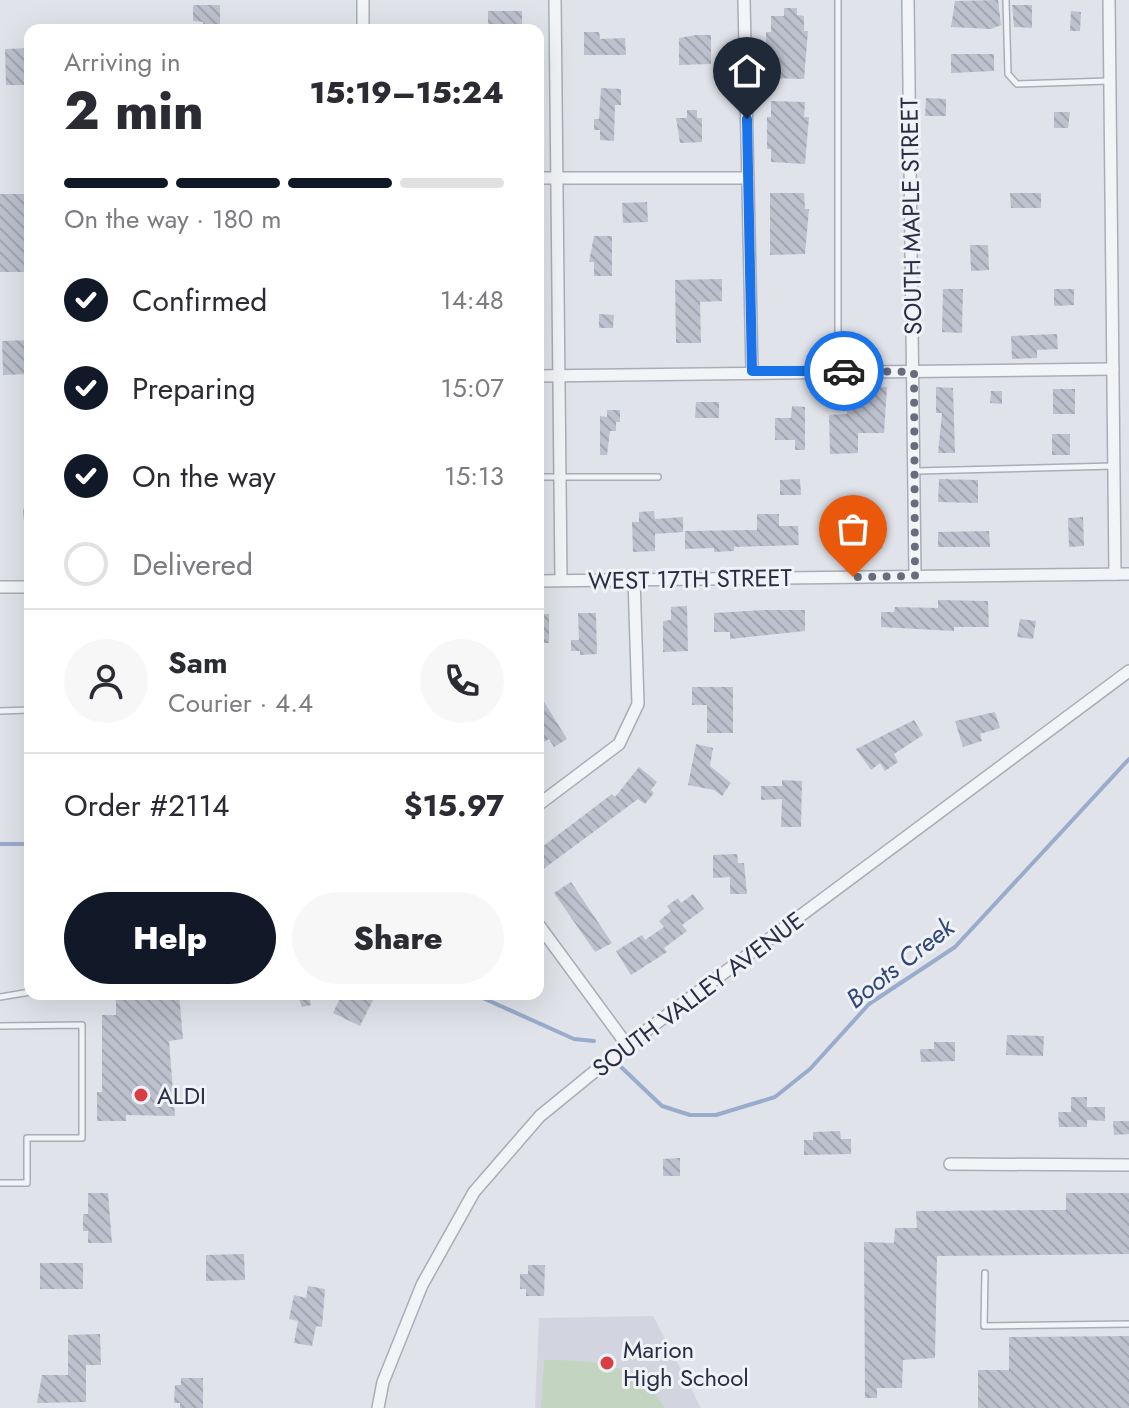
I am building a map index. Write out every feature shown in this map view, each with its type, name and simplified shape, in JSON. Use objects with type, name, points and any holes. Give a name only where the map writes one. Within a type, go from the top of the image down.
[{"type":"street","points":[[363,0],[363,24]]},
{"type":"street","points":[[555,0],[561,580]]},
{"type":"street","points":[[744,0],[752,371]]},
{"type":"street","name":"SOUTH MAPLE STREET","points":[[908,0],[915,576]]},
{"type":"street","points":[[1109,0],[1115,574]]},
{"type":"street","points":[[544,178],[748,178]]},
{"type":"street","points":[[544,376],[1113,369]]},
{"type":"street","name":"WEST 17TH STREET","points":[[544,581],[1129,574]]},
{"type":"street","points":[[544,800],[619,744],[638,704],[634,579]]},
{"type":"street","points":[[0,587],[24,587]]},
{"type":"street","name":"SOUTH VALLEY AVENUE","points":[[378,1408],[383,1382],[422,1285],[474,1192],[540,1116],[627,1045],[1129,671]]},
{"type":"street","points":[[544,932],[627,1045]]},
{"type":"street","points":[[950,1164],[1129,1165]]},
{"type":"lane","points":[[838,0],[838,371]]},
{"type":"lane","points":[[1006,0],[1008,74],[1017,84],[1110,81]]},
{"type":"lane","points":[[915,471],[1116,466]]},
{"type":"lane","points":[[544,477],[658,477]]},
{"type":"lane","points":[[0,711],[24,710]]},
{"type":"lane","points":[[0,997],[24,993]]},
{"type":"lane","points":[[0,1026],[82,1025],[82,1138],[27,1138],[27,1183],[0,1183]]},
{"type":"lane","points":[[985,1273],[984,1326],[1129,1324]]},
{"type":"shaded area","name":"Marion High School","points":[[653,1316],[701,1408],[535,1408],[539,1318]]},
{"type":"green space","points":[[544,1360],[613,1366],[641,1381],[665,1408],[541,1408]]},
{"type":"building","points":[[998,0],[1001,25],[991,29],[951,27],[955,1]]},
{"type":"building","points":[[193,5],[220,5],[220,24],[193,21]]},
{"type":"building","points":[[1012,5],[1032,5],[1032,28],[1014,27]]},
{"type":"building","points":[[784,8],[797,8],[797,15],[804,16],[804,31],[808,31],[804,79],[772,78],[772,65],[766,65],[766,32],[771,32],[771,16],[784,16]]},
{"type":"building","points":[[488,11],[522,11],[522,24],[488,24]]},
{"type":"building","points":[[1071,11],[1081,12],[1080,31],[1070,31]]},
{"type":"building","points":[[584,32],[599,32],[600,39],[625,38],[626,55],[584,55]]},
{"type":"building","points":[[711,35],[711,64],[679,65],[679,38]]},
{"type":"building","points":[[24,48],[24,85],[6,85],[5,49]]},
{"type":"building","points":[[951,54],[994,54],[994,71],[951,73]]},
{"type":"building","points":[[601,88],[621,89],[621,105],[615,105],[614,141],[600,140],[600,130],[594,130],[594,119],[599,119]]},
{"type":"building","points":[[926,98],[946,99],[946,116],[925,116]]},
{"type":"building","points":[[771,101],[805,102],[804,117],[809,117],[805,164],[771,162],[771,149],[767,149],[767,117],[771,117]]},
{"type":"building","points":[[687,110],[697,110],[697,118],[702,118],[702,142],[680,143],[676,118],[687,118]]},
{"type":"building","points":[[1054,112],[1070,112],[1068,128],[1054,128]]},
{"type":"building","points":[[770,193],[804,193],[805,209],[809,209],[805,254],[770,255]]},
{"type":"building","points":[[1010,193],[1041,193],[1041,208],[1011,208]]},
{"type":"building","points":[[0,194],[24,194],[24,272],[0,272]]},
{"type":"building","points":[[647,202],[648,222],[623,223],[622,203]]},
{"type":"building","points":[[594,236],[612,236],[612,276],[594,276],[594,262],[589,262]]},
{"type":"building","points":[[970,245],[988,245],[989,270],[971,271]]},
{"type":"building","points":[[722,279],[722,301],[700,302],[701,343],[676,343],[675,280]]},
{"type":"building","points":[[943,289],[963,289],[962,333],[942,332]]},
{"type":"building","points":[[1054,289],[1074,289],[1074,305],[1054,306]]},
{"type":"building","points":[[599,314],[614,315],[613,328],[599,328]]},
{"type":"building","points":[[1057,334],[1058,349],[1037,350],[1037,358],[1012,359],[1011,336]]},
{"type":"building","points":[[24,340],[24,374],[3,375],[2,341]]},
{"type":"building","points":[[863,384],[863,388],[887,387],[884,433],[858,433],[858,453],[830,454],[829,415],[847,414],[847,385]]},
{"type":"building","points":[[936,387],[953,388],[955,453],[938,453],[942,413],[936,413]]},
{"type":"building","points":[[1053,389],[1075,389],[1075,414],[1053,414]]},
{"type":"building","points":[[991,391],[1002,391],[1002,404],[990,403]]},
{"type":"building","points":[[696,402],[719,402],[719,418],[695,418]]},
{"type":"building","points":[[792,406],[805,407],[805,450],[795,450],[795,440],[775,440],[775,418],[791,418]]},
{"type":"building","points":[[607,410],[620,410],[620,422],[616,422],[616,431],[610,431],[607,455],[600,455],[600,416],[607,417]]},
{"type":"building","points":[[1052,434],[1070,434],[1070,455],[1052,455]]},
{"type":"building","points":[[800,479],[801,495],[780,495],[780,480]]},
{"type":"building","points":[[939,479],[978,480],[978,503],[938,502]]},
{"type":"building","points":[[654,511],[655,519],[683,517],[683,532],[655,534],[655,551],[633,552],[632,522],[639,522],[639,512]]},
{"type":"building","points":[[757,514],[779,514],[779,526],[798,526],[799,545],[734,547],[734,551],[714,552],[714,548],[685,549],[685,531],[757,530]]},
{"type":"building","points":[[1083,517],[1084,546],[1069,547],[1068,518]]},
{"type":"building","points":[[866,523],[885,525],[882,549],[863,547]]},
{"type":"building","points":[[831,526],[847,526],[847,546],[832,547]]},
{"type":"building","points":[[989,531],[990,547],[938,547],[938,532]]},
{"type":"building","points":[[938,600],[988,601],[989,627],[954,627],[954,631],[881,627],[881,612],[894,612],[895,607],[938,608]]},
{"type":"building","points":[[687,606],[688,651],[663,652],[663,621],[671,620],[671,607]]},
{"type":"building","points":[[805,610],[805,631],[730,639],[730,632],[714,632],[714,613]]},
{"type":"building","points":[[578,613],[596,613],[597,654],[580,655],[580,651],[571,651],[571,640],[579,640]]},
{"type":"building","points":[[544,614],[549,614],[549,643],[544,643]]},
{"type":"building","points":[[1020,619],[1036,621],[1033,639],[1017,637]]},
{"type":"building","points":[[692,687],[733,687],[733,733],[707,733],[707,705],[692,705]]},
{"type":"building","points":[[544,702],[567,739],[554,747],[549,739],[544,742]]},
{"type":"building","points":[[995,712],[1000,728],[980,734],[982,741],[963,747],[955,721]]},
{"type":"building","points":[[914,720],[923,735],[894,754],[898,762],[885,771],[880,763],[871,770],[856,749]]},
{"type":"building","points":[[696,744],[713,748],[710,766],[731,783],[722,796],[714,790],[688,785]]},
{"type":"building","points":[[639,767],[657,782],[651,790],[654,793],[645,804],[638,799],[544,869],[544,845],[612,794],[615,797]]},
{"type":"building","points":[[782,780],[802,781],[801,827],[781,827],[782,799],[761,800],[761,786],[782,786]]},
{"type":"building","points":[[737,854],[738,863],[744,863],[747,894],[730,894],[730,877],[713,878],[713,855]]},
{"type":"building","points":[[571,882],[612,943],[595,952],[554,893]]},
{"type":"building","points":[[693,894],[704,909],[682,925],[687,931],[664,948],[667,952],[631,975],[616,951],[642,935],[645,940],[664,927],[659,921],[671,911],[667,906],[678,898],[681,903]]},
{"type":"building","points":[[116,1000],[180,1000],[183,1039],[169,1041],[175,1116],[126,1115],[126,1121],[97,1121],[97,1092],[102,1092],[102,1015],[116,1015]]},
{"type":"building","points":[[299,1000],[310,1000],[311,1005],[302,1007]]},
{"type":"building","points":[[339,1000],[373,1000],[360,1026],[333,1013]]},
{"type":"building","points":[[1007,1035],[1044,1036],[1043,1056],[1006,1055]]},
{"type":"building","points":[[934,1042],[955,1042],[955,1061],[921,1062],[920,1049],[934,1049]]},
{"type":"building","points":[[1071,1097],[1087,1097],[1087,1107],[1105,1107],[1105,1121],[1087,1120],[1087,1127],[1059,1127],[1058,1112],[1071,1112]]},
{"type":"building","points":[[1113,1121],[1129,1121],[1129,1134],[1114,1135]]},
{"type":"building","points":[[840,1131],[841,1139],[851,1139],[851,1154],[804,1155],[804,1140],[813,1140],[813,1132]]},
{"type":"building","points":[[680,1158],[680,1176],[663,1176],[663,1159]]},
{"type":"building","points":[[88,1193],[108,1193],[112,1243],[88,1243],[88,1231],[83,1231],[83,1214],[88,1214]]},
{"type":"building","points":[[1066,1193],[1129,1193],[1129,1254],[937,1256],[935,1358],[903,1360],[902,1388],[877,1388],[877,1398],[865,1398],[864,1242],[894,1243],[895,1228],[917,1228],[916,1211],[1066,1210]]},
{"type":"building","points":[[244,1254],[245,1280],[206,1281],[206,1255]]},
{"type":"building","points":[[40,1263],[83,1263],[83,1289],[40,1289]]},
{"type":"building","points":[[528,1265],[545,1265],[544,1296],[526,1296],[526,1289],[520,1289],[520,1274],[528,1274]]},
{"type":"building","points":[[308,1286],[325,1289],[322,1327],[316,1326],[312,1346],[294,1343],[298,1321],[289,1319],[294,1295],[306,1298]]},
{"type":"building","points":[[100,1334],[101,1365],[86,1365],[86,1402],[37,1403],[42,1375],[68,1375],[68,1335]]},
{"type":"building","points":[[1129,1336],[1129,1408],[978,1408],[978,1370],[1009,1370],[1009,1337]]},
{"type":"building","points":[[181,1378],[203,1378],[203,1408],[180,1408],[180,1403],[174,1403],[175,1385],[181,1385]]},
{"type":"waterway","name":"Boots Creek","points":[[620,1066],[662,1106],[690,1115],[716,1115],[775,1097],[810,1069],[869,1004],[955,947],[1129,759]]},
{"type":"waterway","name":"Boots Creek","points":[[0,844],[24,844]]},
{"type":"waterway","name":"Boots Creek","points":[[487,1000],[574,1039],[594,1041]]},
{"type":"way so far","points":[[844,371],[914,372],[915,576],[853,577]]},
{"type":"place","name":"ALDI","points":[[141,1095]]},
{"type":"place","name":"Marion High School","points":[[607,1363]]},
{"type":"route","points":[[747,119],[752,371],[844,371]]}]
